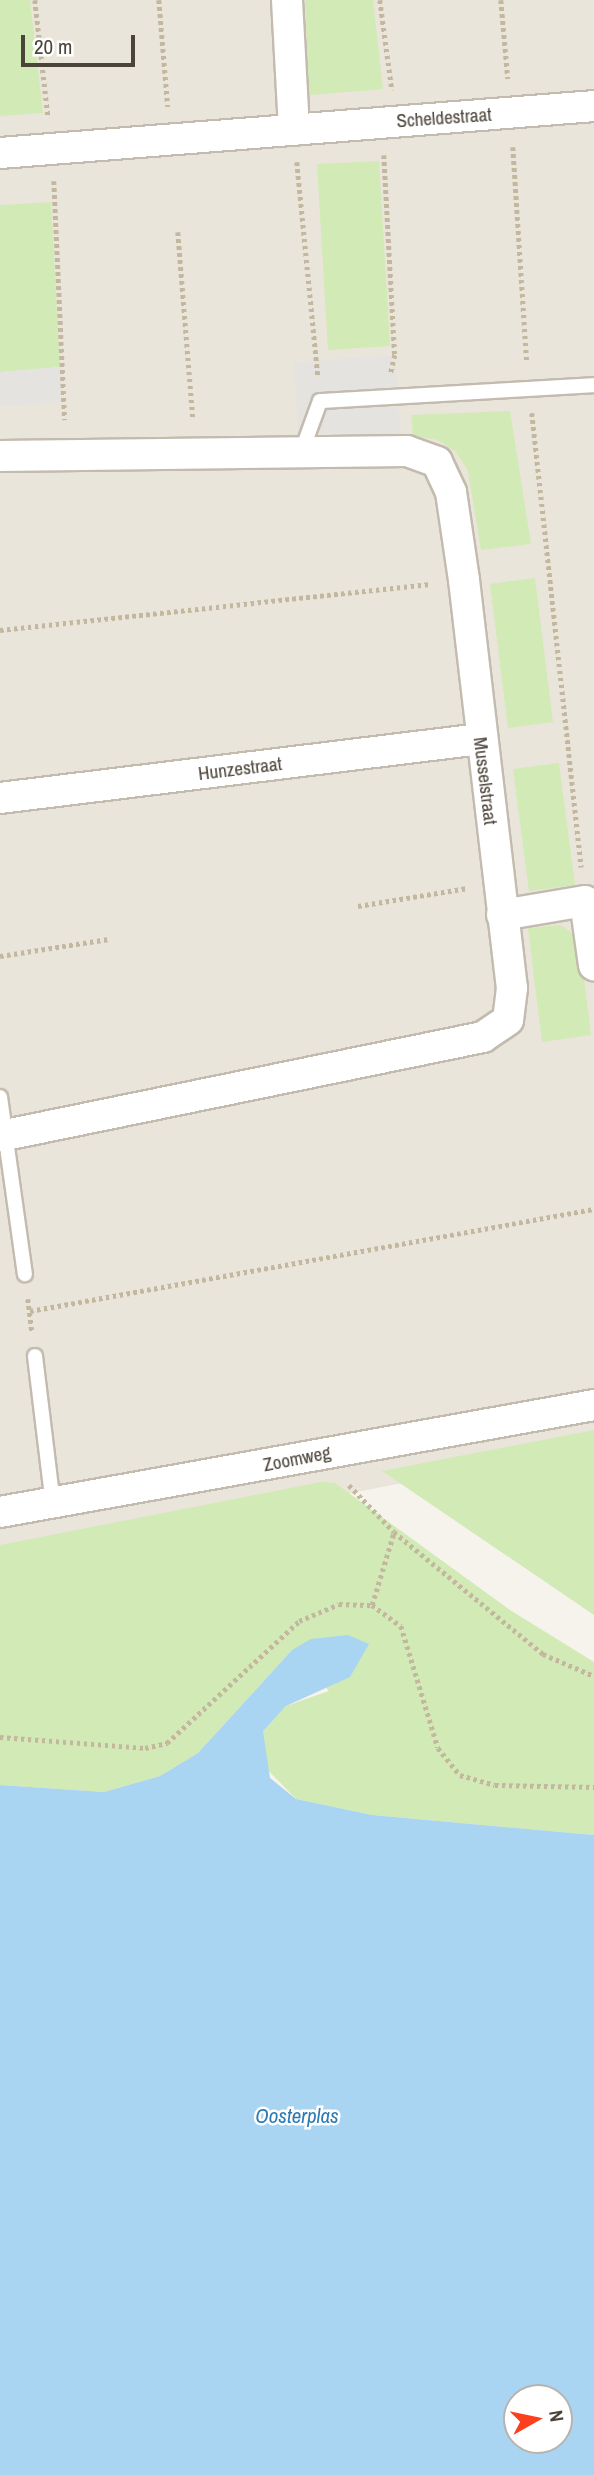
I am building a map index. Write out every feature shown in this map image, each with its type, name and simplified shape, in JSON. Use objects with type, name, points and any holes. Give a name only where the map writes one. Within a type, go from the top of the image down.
[{"type":"street","points":[[287,0],[294,130]]},
{"type":"street","name":"Scheldestraat","points":[[0,153],[594,106]]},
{"type":"street","name":"Musselstraat","points":[[0,456],[67,460],[407,451],[437,462],[451,492],[464,580],[479,739],[512,988],[508,1020],[483,1037],[3,1135]]},
{"type":"street","name":"Hunzestraat","points":[[0,798],[479,739]]},
{"type":"street","points":[[502,915],[585,901],[594,965]]},
{"type":"street","name":"Zoomweg","points":[[0,1512],[53,1505],[594,1405]]},
{"type":"lane","points":[[301,453],[320,401],[383,401],[530,392],[594,385]]},
{"type":"lane","points":[[0,1097],[3,1135],[25,1274]]},
{"type":"lane","points":[[35,1356],[53,1505]]},
{"type":"path","points":[[35,0],[52,149],[67,460]]},
{"type":"path","points":[[159,0],[170,139]]},
{"type":"path","points":[[380,0],[389,122],[395,355],[383,401]]},
{"type":"path","points":[[501,0],[530,392],[585,901]]},
{"type":"path","points":[[294,130],[320,401]]},
{"type":"path","points":[[178,232],[195,456]]},
{"type":"path","points":[[0,630],[464,580]]},
{"type":"path","points":[[358,906],[498,883]]},
{"type":"path","points":[[0,956],[109,939]]},
{"type":"path","points":[[30,1311],[594,1209]]},
{"type":"path","points":[[25,1274],[35,1356]]},
{"type":"path","points":[[324,1454],[394,1532],[544,1654],[594,1676]]},
{"type":"path","points":[[372,1605],[394,1532]]},
{"type":"path","points":[[0,1737],[145,1748],[167,1743],[299,1621],[339,1604],[372,1605],[401,1626],[438,1748],[460,1775],[495,1785],[594,1787]]},
{"type":"shaded area","points":[[0,0],[594,0],[594,1446],[0,1561]]},
{"type":"shaded area","points":[[395,355],[401,435],[298,432],[294,362]]},
{"type":"shaded area","points":[[60,367],[62,402],[0,407],[0,372]]},
{"type":"green space","points":[[0,0],[30,0],[43,113],[0,116]]},
{"type":"green space","points":[[305,0],[373,0],[383,89],[309,95]]},
{"type":"green space","points":[[379,161],[390,346],[328,350],[317,164]]},
{"type":"green space","points":[[51,202],[60,367],[0,372],[0,205]]},
{"type":"green space","points":[[510,411],[531,544],[481,550],[468,471],[456,452],[438,440],[413,436],[411,415]]},
{"type":"green space","points":[[535,578],[553,722],[508,728],[490,584]]},
{"type":"green space","points":[[559,763],[575,885],[529,891],[513,769]]},
{"type":"green space","points":[[560,925],[579,937],[591,1035],[542,1042],[528,928]]},
{"type":"green space","points":[[594,1430],[594,1615],[382,1471]]},
{"type":"green space","points":[[321,1482],[335,1483],[510,1610],[594,1662],[594,1835],[372,1815],[296,1799],[263,1765],[262,1731],[286,1706],[329,1691],[292,1650],[198,1753],[160,1776],[104,1792],[0,1785],[0,1545]]},
{"type":"water","name":"Oosterplas","points":[[348,1635],[369,1644],[350,1677],[286,1706],[263,1731],[270,1778],[296,1799],[372,1815],[594,1835],[594,2475],[0,2475],[0,1785],[104,1792],[160,1776],[198,1753],[292,1650],[311,1639]]}]
